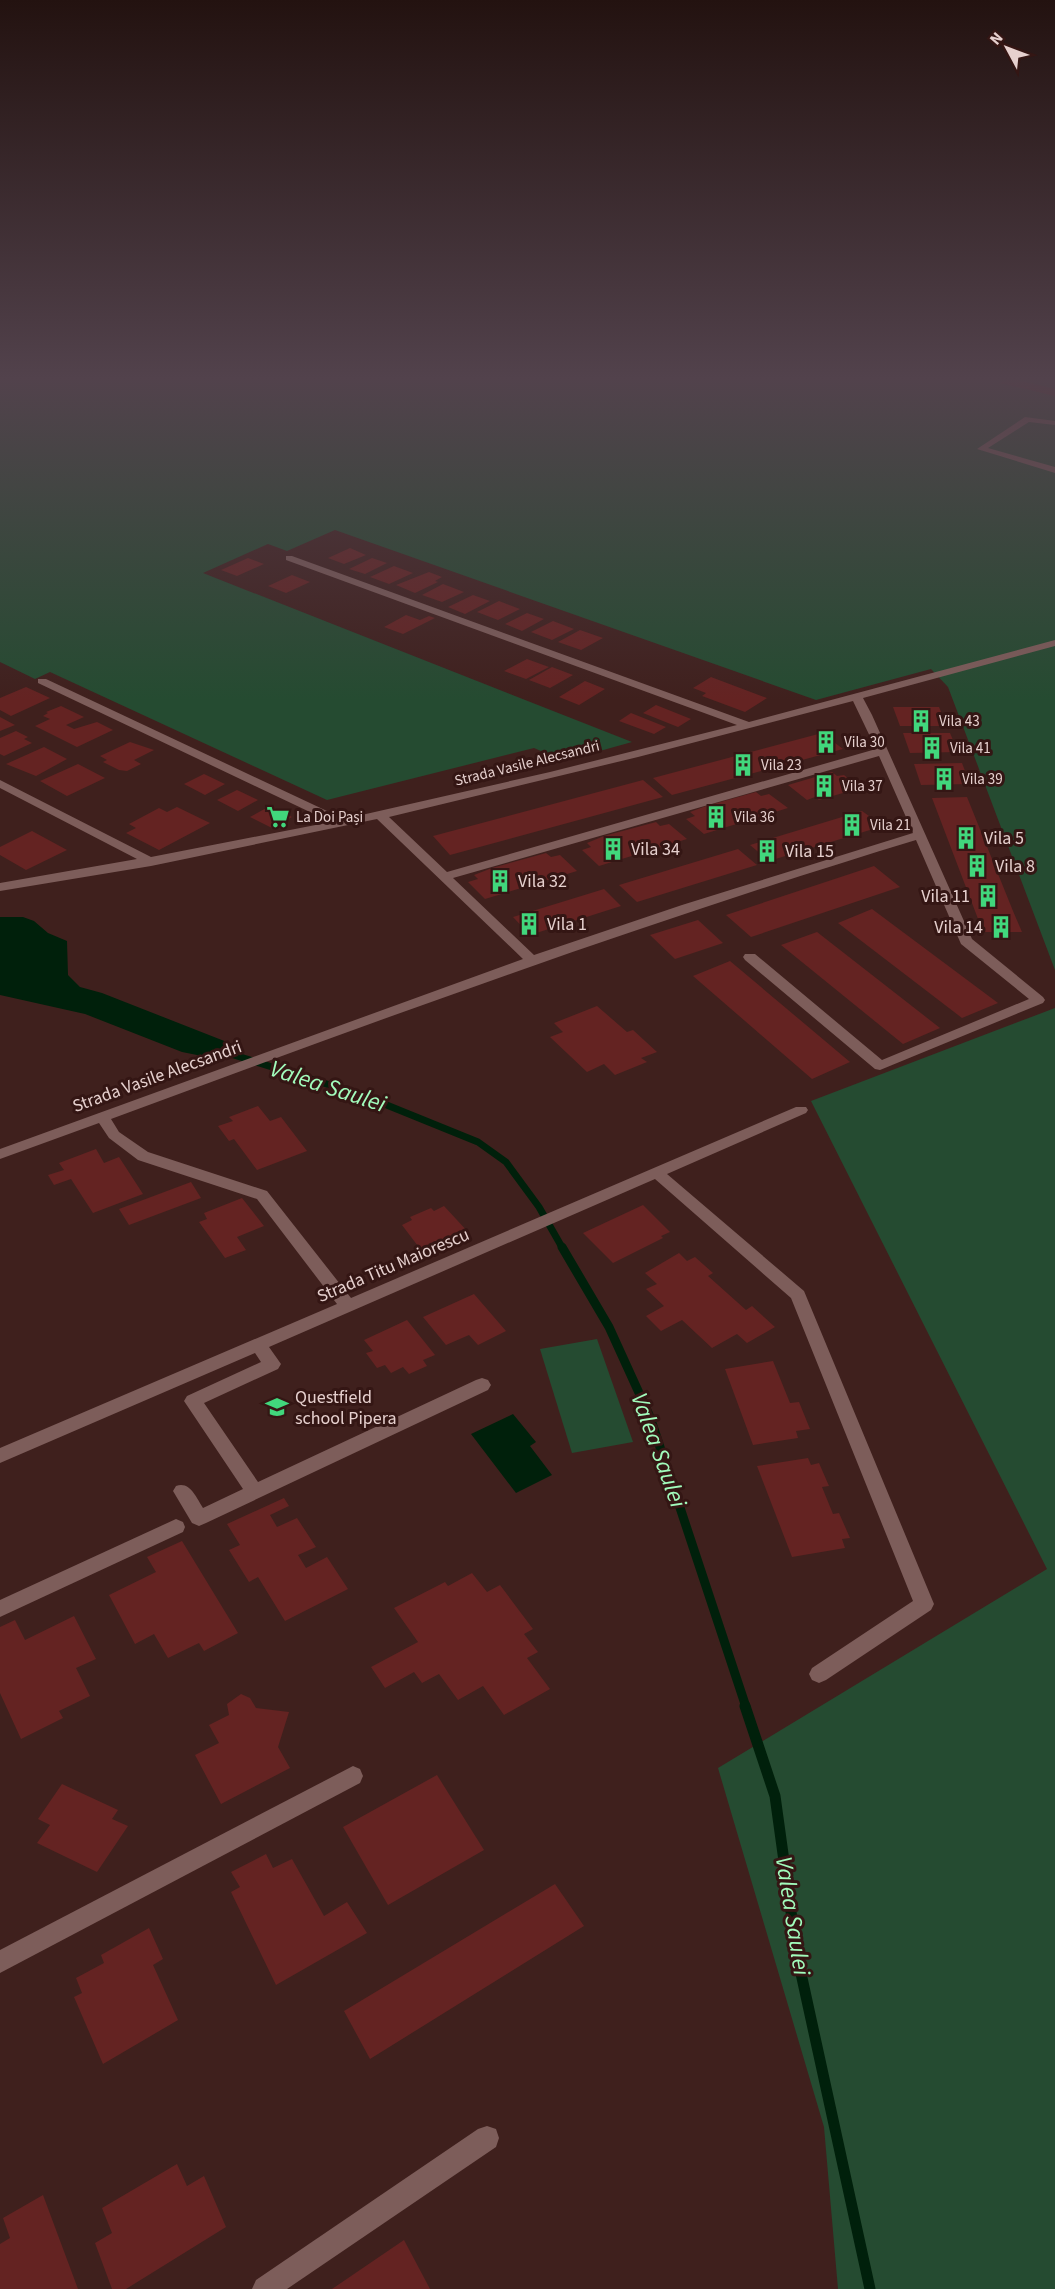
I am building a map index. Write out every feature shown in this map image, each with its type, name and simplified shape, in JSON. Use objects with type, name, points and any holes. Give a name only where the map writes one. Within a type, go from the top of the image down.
[{"type":"street","points":[[289,558],[747,725]]},
{"type":"street","name":"Strada Vasile Alecsandri","points":[[0,887],[151,862],[343,823],[550,776],[1055,643]]},
{"type":"street","points":[[42,681],[343,823]]},
{"type":"street","points":[[750,957],[880,1066],[1038,1000],[966,941],[856,696]]},
{"type":"street","points":[[444,877],[883,752]]},
{"type":"street","points":[[0,783],[151,862]]},
{"type":"street","points":[[380,815],[532,961]]},
{"type":"street","name":"Strada Vasile Alecsandri","points":[[0,1154],[532,961],[723,895],[919,835]]},
{"type":"street","name":"Strada Titu Maiorescu","points":[[0,1456],[801,1110]]},
{"type":"street","points":[[102,1117],[114,1135],[143,1156],[262,1195],[348,1306]]},
{"type":"street","points":[[657,1173],[798,1295],[924,1604],[819,1674]]},
{"type":"street","points":[[255,1492],[193,1401],[272,1364],[258,1345]]},
{"type":"street","points":[[182,1491],[199,1518],[482,1385]]},
{"type":"street","points":[[0,1609],[176,1527]]},
{"type":"street","points":[[0,1962],[352,1776]]},
{"type":"street","points":[[265,2289],[487,2138]]},
{"type":"shaded area","points":[[0,487],[1055,487],[1055,970],[948,687],[931,669],[816,700],[335,530],[287,551],[268,544],[203,573],[632,742],[564,761],[534,748],[327,800],[50,672],[35,679],[0,662]]},
{"type":"shaded area","points":[[0,917],[23,917],[34,921],[48,933],[67,941],[68,975],[80,987],[102,993],[232,1044],[230,1055],[212,1058],[182,1052],[85,1014],[0,995]]},
{"type":"shaded area","points":[[1055,1008],[1055,2289],[838,2289],[824,2127],[718,1768],[1047,1569],[811,1101]]},
{"type":"shaded area","points":[[597,1339],[633,1442],[572,1453],[540,1349]]},
{"type":"shaded area","points":[[513,1414],[536,1442],[530,1446],[552,1475],[516,1493],[471,1434]]},
{"type":"building","points":[[350,548],[366,555],[344,564],[328,558]]},
{"type":"building","points":[[248,558],[264,564],[237,576],[221,570]]},
{"type":"building","points":[[372,558],[387,563],[365,574],[349,569]]},
{"type":"building","points":[[394,566],[413,573],[389,584],[370,577]]},
{"type":"building","points":[[429,572],[442,577],[435,581],[438,582],[415,593],[396,585]]},
{"type":"building","points":[[292,575],[310,582],[286,593],[268,586]]},
{"type":"building","points":[[443,584],[464,592],[442,602],[422,595]]},
{"type":"building","points":[[473,595],[490,601],[465,614],[448,607]]},
{"type":"building","points":[[499,601],[520,609],[498,620],[477,612]]},
{"type":"building","points":[[527,613],[544,619],[522,631],[505,624]]},
{"type":"building","points":[[406,615],[420,620],[429,616],[435,618],[403,634],[384,627]]},
{"type":"building","points":[[553,621],[574,629],[552,640],[531,632]]},
{"type":"building","points":[[580,630],[603,638],[581,650],[558,642]]},
{"type":"building","points":[[527,659],[549,667],[526,679],[504,671]]},
{"type":"building","points":[[552,667],[573,675],[550,688],[529,680]]},
{"type":"building","points":[[711,677],[767,698],[745,712],[702,696],[706,693],[693,688]]},
{"type":"building","points":[[585,681],[605,689],[579,705],[559,697]]},
{"type":"building","points":[[26,687],[50,698],[11,716],[0,710],[0,698]]},
{"type":"building","points":[[656,705],[691,719],[678,727],[643,713]]},
{"type":"building","points":[[61,706],[84,717],[66,725],[74,729],[97,722],[113,730],[77,747],[35,726],[50,719],[43,716],[48,713],[46,712]]},
{"type":"building","points":[[893,707],[939,707],[947,726],[900,726]]},
{"type":"building","points":[[631,713],[666,727],[654,734],[619,721]]},
{"type":"building","points":[[0,717],[15,725],[0,731]]},
{"type":"building","points":[[16,731],[28,737],[24,739],[32,743],[4,756],[0,754],[0,738]]},
{"type":"building","points":[[822,733],[843,749],[672,795],[653,778]]},
{"type":"building","points":[[903,733],[950,733],[958,752],[910,753]]},
{"type":"building","points":[[130,742],[154,750],[134,760],[141,764],[127,771],[119,770],[103,762],[107,760],[100,756]]},
{"type":"building","points":[[44,747],[67,759],[36,776],[6,764]]},
{"type":"building","points":[[962,763],[970,784],[921,785],[914,764]]},
{"type":"building","points":[[78,764],[105,778],[67,796],[40,781]]},
{"type":"building","name":"Vila 37","points":[[832,772],[837,776],[844,775],[860,788],[819,800],[815,797],[807,800],[788,785]]},
{"type":"building","points":[[204,774],[225,784],[205,795],[184,784]]},
{"type":"building","points":[[643,780],[663,797],[450,855],[433,836]]},
{"type":"building","points":[[237,790],[258,800],[238,811],[217,800]]},
{"type":"building","points":[[756,792],[761,796],[769,794],[788,808],[704,834],[686,819],[695,816],[690,812]]},
{"type":"building","points":[[967,797],[1022,932],[983,932],[932,798]]},
{"type":"building","points":[[270,806],[292,817],[272,828],[250,817]]},
{"type":"building","points":[[177,807],[210,823],[159,850],[126,833],[136,828],[129,824],[159,808],[167,812]]},
{"type":"building","points":[[862,811],[883,826],[769,861],[750,845]]},
{"type":"building","points":[[656,822],[660,826],[669,824],[687,839],[599,866],[582,850],[591,847],[587,843],[604,836]]},
{"type":"building","points":[[32,831],[67,850],[26,870],[0,855],[0,847]]},
{"type":"building","points":[[738,849],[757,865],[637,902],[619,885]]},
{"type":"building","points":[[546,853],[551,857],[560,855],[577,871],[485,899],[468,882],[478,879],[474,875],[492,868]]},
{"type":"building","points":[[874,866],[900,887],[751,937],[726,915]]},
{"type":"building","points":[[604,889],[621,906],[530,935],[513,917]]},
{"type":"building","points":[[872,909],[998,1003],[962,1018],[838,923]]},
{"type":"building","points":[[698,920],[723,943],[675,959],[650,935]]},
{"type":"building","points":[[817,932],[940,1028],[903,1044],[781,945]]},
{"type":"building","points":[[730,961],[850,1062],[812,1079],[693,976]]},
{"type":"building","points":[[597,1006],[627,1032],[633,1030],[657,1052],[641,1058],[647,1062],[615,1075],[604,1064],[587,1072],[550,1037],[563,1032],[554,1023]]},
{"type":"building","points":[[258,1106],[270,1121],[281,1117],[307,1151],[257,1170],[234,1139],[229,1141],[218,1126],[233,1121],[229,1117]]},
{"type":"building","points":[[96,1149],[104,1163],[119,1157],[143,1194],[93,1213],[71,1179],[54,1185],[48,1175],[64,1170],[59,1163]]},
{"type":"building","points":[[191,1182],[201,1198],[129,1225],[119,1209]]},
{"type":"building","points":[[242,1198],[264,1226],[237,1237],[246,1250],[225,1258],[199,1222],[207,1219],[204,1213]]},
{"type":"building","points":[[643,1205],[670,1232],[661,1236],[663,1238],[613,1263],[583,1233]]},
{"type":"building","points":[[444,1206],[469,1233],[424,1254],[402,1225],[412,1220],[410,1217],[431,1208],[434,1211]]},
{"type":"building","points":[[679,1253],[687,1261],[695,1257],[713,1273],[708,1276],[746,1310],[752,1306],[775,1327],[747,1343],[737,1334],[712,1348],[682,1320],[661,1331],[646,1316],[664,1306],[646,1289],[657,1284],[645,1273]]},
{"type":"building","points":[[474,1294],[506,1331],[478,1345],[469,1335],[446,1345],[423,1317]]},
{"type":"building","points":[[407,1320],[435,1355],[423,1360],[427,1366],[409,1374],[403,1367],[391,1373],[385,1365],[377,1368],[366,1353],[373,1351],[364,1340]]},
{"type":"building","points":[[773,1361],[790,1403],[799,1402],[810,1429],[796,1431],[798,1438],[753,1445],[725,1369]]},
{"type":"building","points":[[808,1458],[811,1465],[819,1463],[829,1486],[822,1487],[833,1514],[839,1513],[850,1538],[842,1539],[845,1548],[792,1557],[757,1466]]},
{"type":"building","points":[[284,1498],[289,1506],[270,1515],[277,1527],[297,1518],[316,1547],[298,1555],[306,1568],[327,1557],[348,1589],[285,1621],[258,1577],[249,1582],[229,1550],[240,1545],[227,1524]]},
{"type":"building","points":[[182,1541],[238,1633],[204,1651],[199,1643],[168,1658],[154,1634],[135,1644],[109,1595],[156,1572],[147,1557]]},
{"type":"building","points":[[472,1573],[487,1592],[500,1585],[533,1629],[524,1634],[538,1652],[527,1658],[550,1689],[504,1715],[483,1686],[458,1700],[439,1674],[422,1683],[414,1672],[385,1688],[371,1667],[418,1642],[394,1608],[445,1582],[448,1586]]},
{"type":"building","points":[[74,1616],[96,1659],[76,1668],[90,1696],[59,1711],[63,1718],[21,1739],[0,1693],[0,1627],[15,1620],[25,1640]]},
{"type":"building","points":[[241,1694],[250,1698],[256,1708],[289,1712],[278,1747],[290,1768],[221,1804],[195,1755],[219,1743],[209,1725],[229,1715],[227,1704]]},
{"type":"building","points":[[437,1775],[484,1850],[388,1905],[343,1827]]},
{"type":"building","points":[[62,1784],[118,1810],[112,1819],[128,1826],[97,1872],[37,1843],[50,1825],[38,1819]]},
{"type":"building","points":[[266,1854],[273,1868],[292,1859],[324,1916],[347,1902],[367,1933],[276,1985],[231,1892],[240,1887],[231,1872]]},
{"type":"building","points":[[555,1884],[584,1926],[370,2059],[344,2011]]},
{"type":"building","points":[[149,1928],[163,1959],[153,1965],[178,2020],[103,2064],[74,1997],[82,1993],[76,1978],[104,1963],[101,1955]]},
{"type":"building","points":[[177,2164],[187,2186],[204,2176],[226,2227],[126,2289],[112,2289],[95,2243],[112,2233],[102,2208]]},
{"type":"building","points":[[43,2195],[78,2289],[0,2289],[0,2244],[10,2238],[3,2218]]},
{"type":"building","points":[[404,2240],[430,2289],[332,2289]]},
{"type":"waterway","name":"Valea Saulei","points":[[221,1051],[362,1095],[478,1142],[506,1162],[539,1207],[563,1249]]},
{"type":"waterway","name":"Valea Saulei","points":[[562,1247],[609,1327],[650,1417],[746,1707]]},
{"type":"waterway","name":"Valea Saulei","points":[[745,1706],[775,1796],[797,1955],[870,2289]]},
{"type":"place","name":"Vila 43","points":[[921,721]]},
{"type":"place","name":"Vila 30","points":[[826,742]]},
{"type":"place","name":"Vila 41","points":[[932,748]]},
{"type":"place","name":"Vila 23","points":[[743,765]]},
{"type":"place","name":"Vila 39","points":[[944,779]]},
{"type":"place","name":"Vila 37","points":[[824,786]]},
{"type":"place","name":"La Doi Pași","points":[[278,817]]},
{"type":"place","name":"Vila 36","points":[[716,817]]},
{"type":"place","name":"Vila 21","points":[[852,825]]},
{"type":"place","name":"Vila 5","points":[[966,838]]},
{"type":"place","name":"Vila 34","points":[[613,849]]},
{"type":"place","name":"Vila 15","points":[[767,851]]},
{"type":"place","name":"Vila 8","points":[[977,866]]},
{"type":"place","name":"Vila 32","points":[[500,881]]},
{"type":"place","name":"Vila 11","points":[[988,896]]},
{"type":"place","name":"Vila 1","points":[[529,924]]},
{"type":"place","name":"Vila 14","points":[[1001,927]]},
{"type":"place","name":"Questfield school Pipera","points":[[277,1407]]}]
